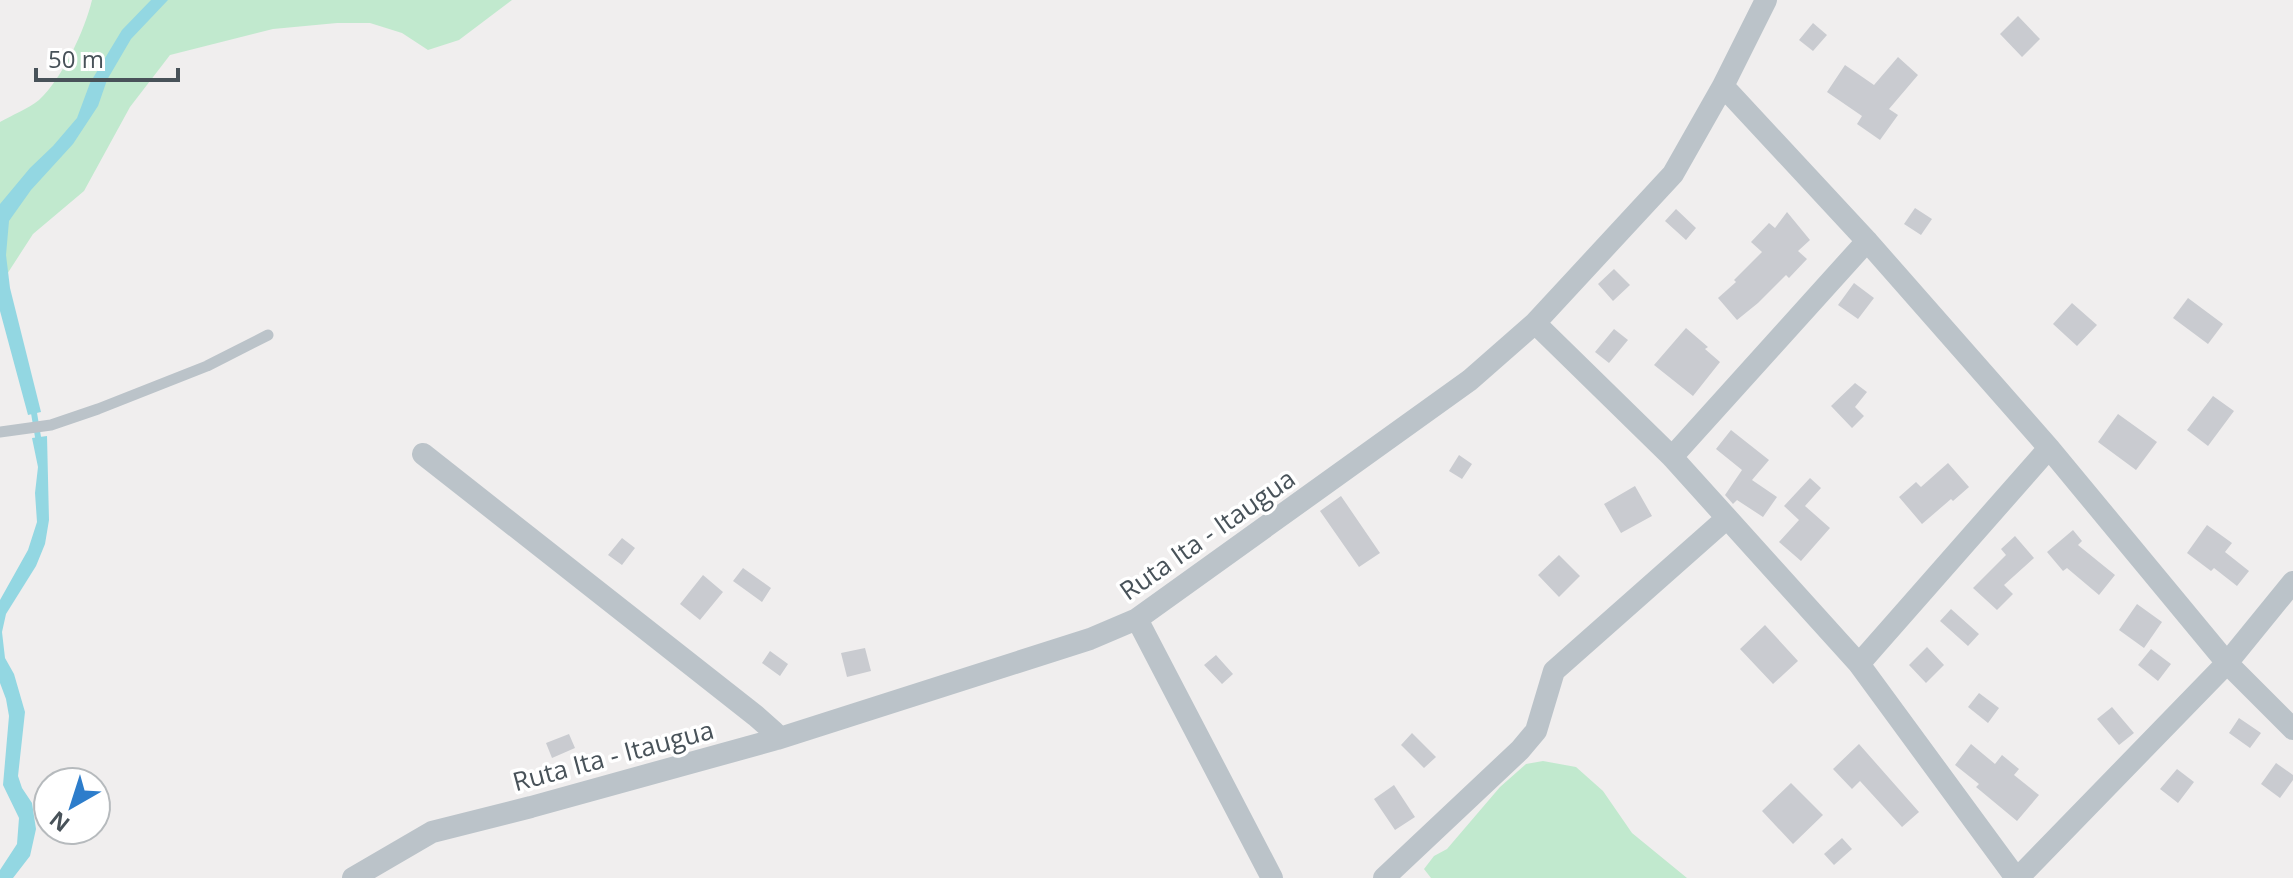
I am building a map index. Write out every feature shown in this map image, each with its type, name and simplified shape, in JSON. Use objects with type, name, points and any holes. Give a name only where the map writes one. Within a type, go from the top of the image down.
[{"type":"street","name":"Ruta Ita - Itaugua","points":[[353,878],[432,832],[777,739],[1090,639],[1137,619],[1470,380],[1535,323],[1673,174],[1723,86],[1766,0]]},
{"type":"street","points":[[1723,86],[1867,241],[2049,448],[2227,663],[2293,729]]},
{"type":"street","points":[[1672,457],[1867,241]]},
{"type":"street","points":[[1535,323],[1672,457],[1859,664],[2017,878],[2227,663],[2293,582]]},
{"type":"street","points":[[1859,664],[2049,448]]},
{"type":"street","points":[[423,454],[756,716],[774,732],[777,739]]},
{"type":"street","points":[[1384,878],[1520,750],[1536,731],[1554,671],[1727,518]]},
{"type":"street","points":[[1137,619],[1272,878]]},
{"type":"lane","points":[[0,432],[51,425],[98,409],[207,366],[268,335]]},
{"type":"green space","points":[[92,0],[512,0],[459,40],[428,50],[402,33],[370,23],[337,23],[273,29],[170,55],[130,107],[84,191],[33,234],[0,285],[0,122],[35,103],[48,91],[72,53]]},
{"type":"green space","points":[[1543,761],[1576,767],[1603,791],[1632,833],[1687,878],[1431,878],[1424,869],[1434,856],[1447,849],[1500,787],[1526,764]]},
{"type":"water","points":[[151,0],[168,0],[131,39],[107,80],[98,106],[73,144],[31,190],[9,221],[6,255],[10,288],[41,412],[28,415],[0,311],[0,204],[77,118],[90,83],[122,30]]},
{"type":"water","points":[[47,436],[49,520],[45,544],[36,566],[6,614],[2,632],[5,658],[14,674],[25,712],[18,776],[32,803],[32,846],[30,856],[13,878],[0,878],[0,870],[17,844],[19,818],[3,785],[9,716],[0,683],[0,600],[28,550],[37,522],[35,493],[38,467],[32,438]]},
{"type":"building","points":[[2018,16],[2040,39],[2022,57],[2000,34]]},
{"type":"building","points":[[1813,23],[1827,35],[1813,51],[1799,40]]},
{"type":"building","points":[[1898,57],[1918,75],[1889,109],[1898,115],[1880,140],[1857,124],[1862,116],[1827,92],[1845,65],[1874,85]]},
{"type":"building","points":[[1915,208],[1932,219],[1921,235],[1904,224]]},
{"type":"building","points":[[1676,209],[1696,228],[1686,240],[1665,221]]},
{"type":"building","points":[[1787,212],[1810,240],[1798,251],[1807,259],[1789,278],[1786,275],[1737,320],[1718,298],[1762,252],[1751,242],[1769,223],[1775,228]]},
{"type":"building","points":[[1614,269],[1630,285],[1613,301],[1598,284]]},
{"type":"building","points":[[1854,283],[1874,298],[1858,319],[1838,305]]},
{"type":"building","points":[[2188,298],[2223,324],[2208,344],[2173,318]]},
{"type":"building","points":[[2072,303],[2097,325],[2077,346],[2053,324]]},
{"type":"building","points":[[1686,328],[1720,362],[1693,396],[1654,365]]},
{"type":"building","points":[[1614,329],[1628,340],[1609,363],[1595,352]]},
{"type":"building","points":[[1855,383],[1867,392],[1855,407],[1864,416],[1852,428],[1831,406]]},
{"type":"building","points":[[2213,396],[2234,411],[2208,446],[2187,430]]},
{"type":"building","points":[[2118,414],[2157,442],[2136,470],[2098,442]]},
{"type":"building","points":[[1731,430],[1769,460],[1752,480],[1777,497],[1763,517],[1737,500],[1733,504],[1725,495],[1742,470],[1716,449]]},
{"type":"building","points":[[1459,455],[1472,464],[1462,479],[1449,471]]},
{"type":"building","points":[[1948,463],[1969,487],[1922,524],[1899,497],[1916,482],[1921,487]]},
{"type":"building","points":[[1810,478],[1821,488],[1805,506],[1830,528],[1801,561],[1779,542],[1799,520],[1784,506]]},
{"type":"building","points":[[1635,486],[1652,516],[1621,533],[1604,504]]},
{"type":"building","points":[[1341,496],[1380,553],[1359,567],[1320,511]]},
{"type":"building","points":[[2207,525],[2232,543],[2225,552],[2249,571],[2237,586],[2187,553]]},
{"type":"building","points":[[2073,530],[2082,541],[2078,545],[2115,575],[2099,595],[2067,568],[2063,571],[2047,552]]},
{"type":"building","points":[[2015,536],[2034,558],[2004,585],[2013,594],[1997,610],[1973,588],[2006,555],[2001,549]]},
{"type":"building","points":[[622,538],[635,548],[622,565],[608,555]]},
{"type":"building","points":[[1559,555],[1580,576],[1559,597],[1538,575]]},
{"type":"building","points":[[743,568],[771,588],[762,602],[733,581]]},
{"type":"building","points":[[703,575],[723,592],[700,620],[680,604]]},
{"type":"building","points":[[2137,604],[2162,622],[2144,648],[2119,630]]},
{"type":"building","points":[[1951,609],[1979,634],[1968,646],[1940,621]]},
{"type":"building","points":[[1765,625],[1798,661],[1773,684],[1740,649]]},
{"type":"building","points":[[1927,647],[1944,665],[1926,683],[1909,665]]},
{"type":"building","points":[[865,648],[871,671],[847,677],[841,653]]},
{"type":"building","points":[[2151,649],[2171,664],[2158,681],[2138,665]]},
{"type":"building","points":[[770,651],[788,664],[780,676],[762,663]]},
{"type":"building","points":[[1216,655],[1233,674],[1222,684],[1204,665]]},
{"type":"building","points":[[1979,693],[1999,708],[1988,723],[1968,707]]},
{"type":"building","points":[[2112,707],[2134,733],[2119,745],[2097,719]]},
{"type":"building","points":[[2239,718],[2261,733],[2250,748],[2229,733]]},
{"type":"building","points":[[1412,733],[1436,757],[1424,768],[1401,745]]},
{"type":"building","points":[[569,734],[575,748],[552,758],[546,743]]},
{"type":"building","points":[[1859,744],[1919,812],[1902,827],[1860,781],[1852,789],[1833,769]]},
{"type":"building","points":[[1971,744],[1995,764],[2002,755],[2019,769],[2014,775],[2039,795],[2017,821],[1955,765]]},
{"type":"building","points":[[2276,763],[2293,775],[2293,780],[2280,798],[2261,784]]},
{"type":"building","points":[[2177,769],[2194,782],[2178,803],[2160,789]]},
{"type":"building","points":[[1791,783],[1823,815],[1793,844],[1762,811]]},
{"type":"building","points":[[1394,785],[1415,817],[1395,830],[1374,799]]},
{"type":"building","points":[[1842,838],[1852,849],[1834,865],[1824,854]]},
{"type":"waterway","points":[[33,407],[39,443]]}]
